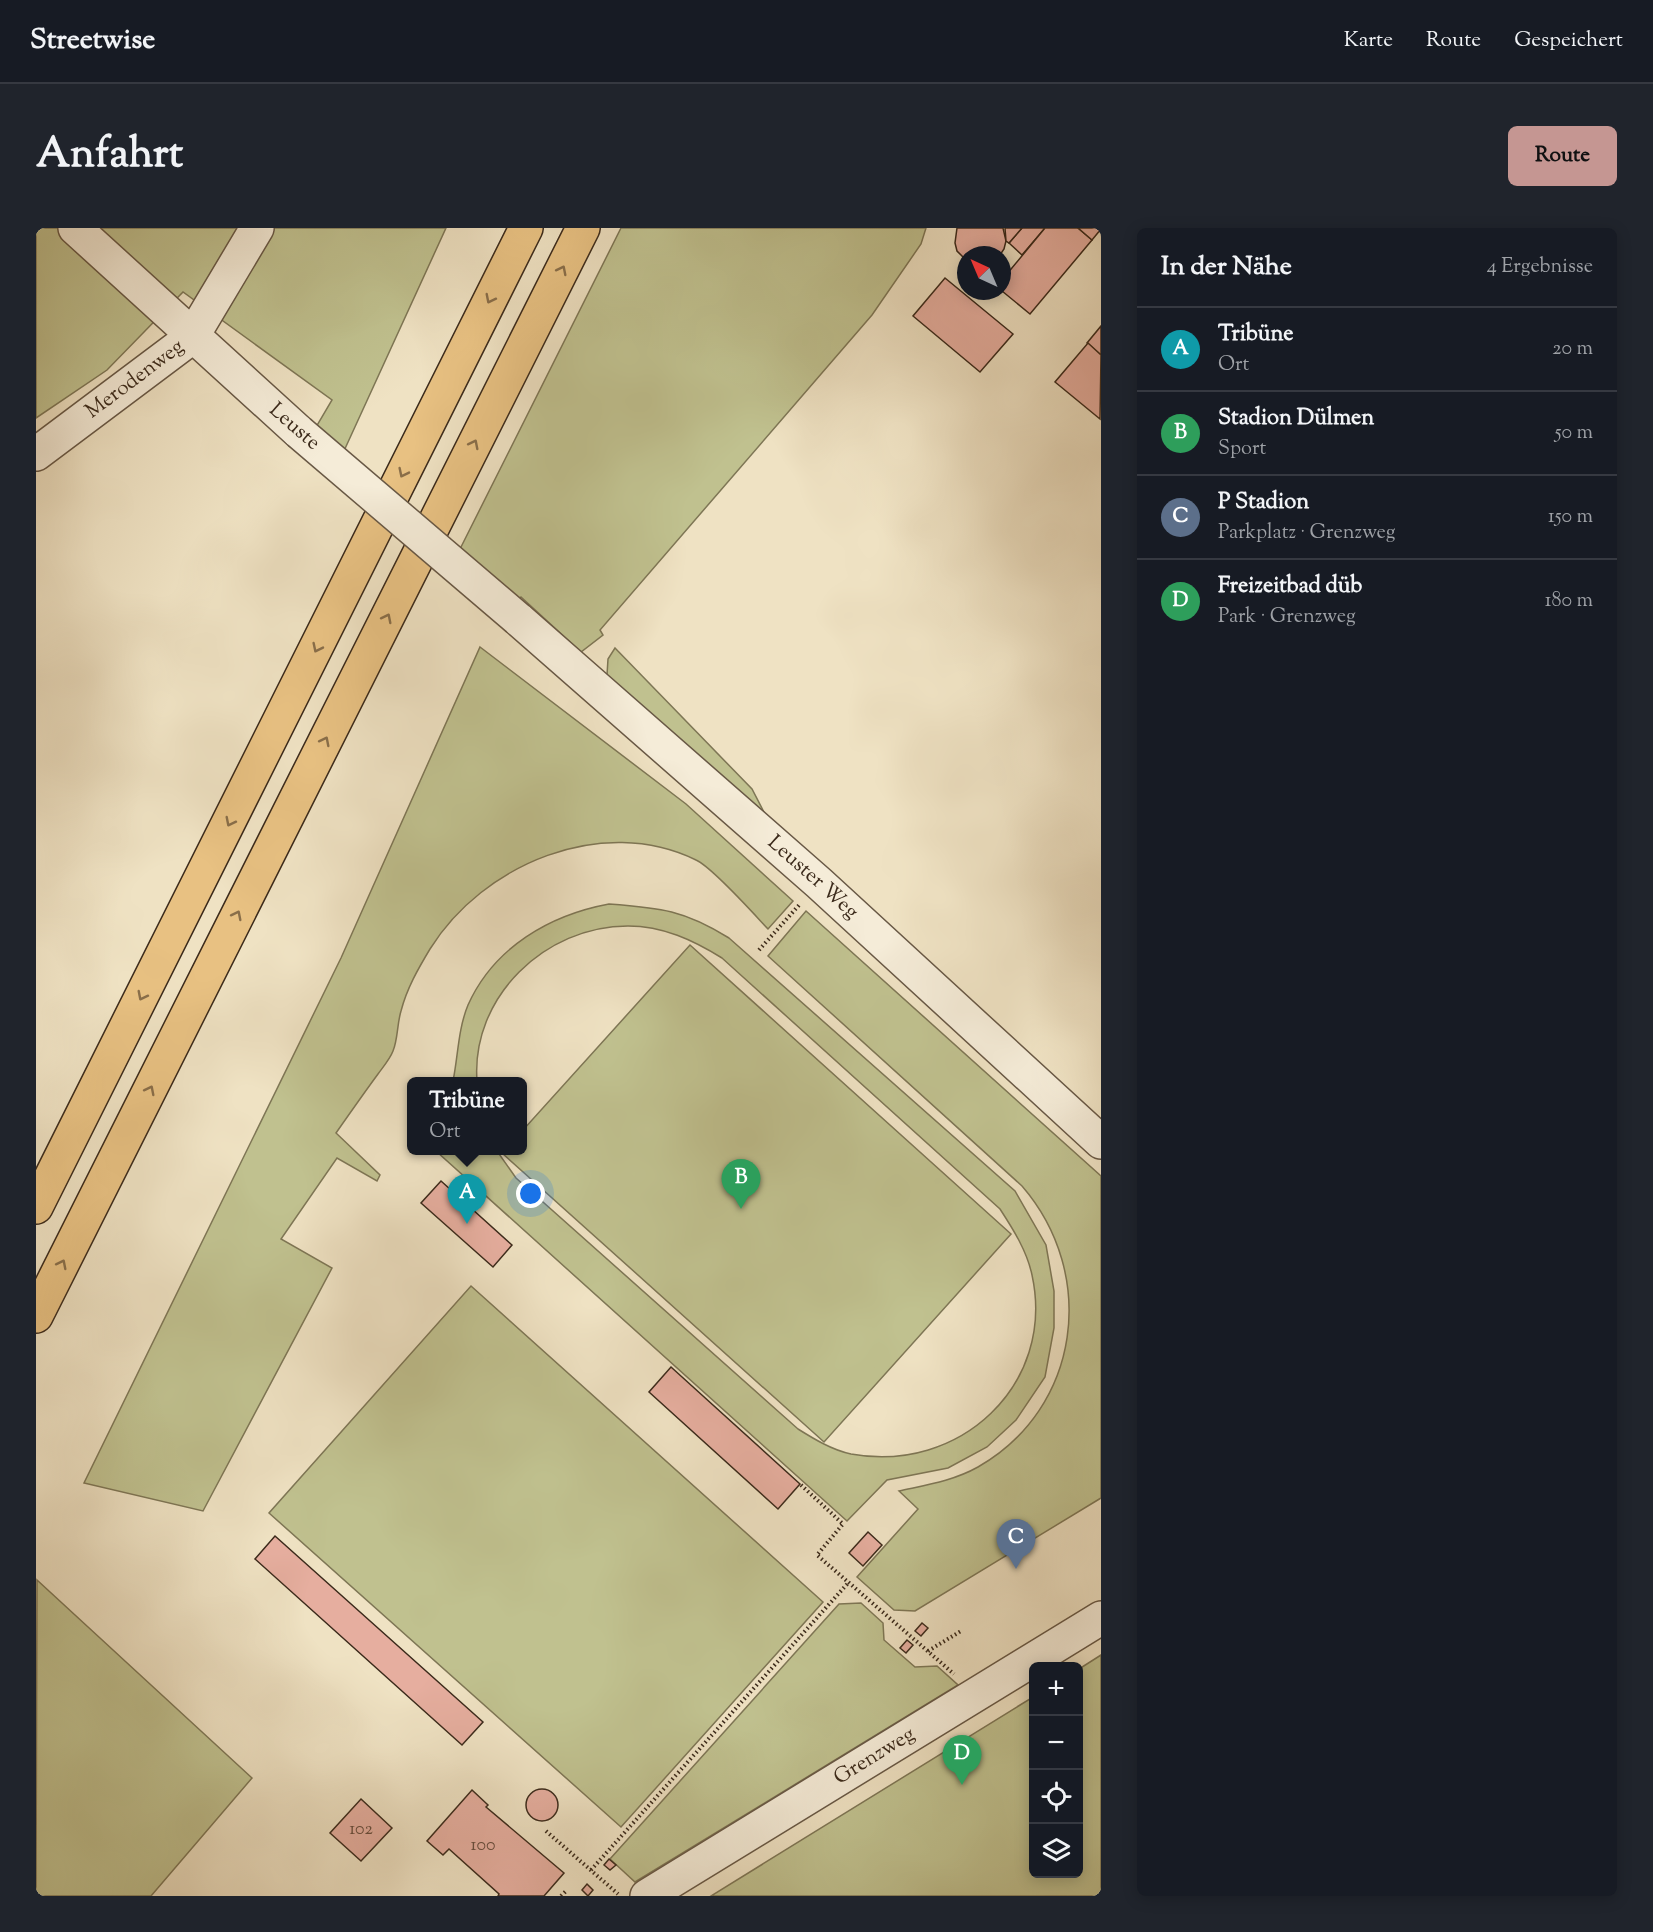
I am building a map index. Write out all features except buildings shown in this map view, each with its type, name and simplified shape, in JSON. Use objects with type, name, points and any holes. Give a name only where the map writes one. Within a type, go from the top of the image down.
[{"type":"highway","points":[[36,1207],[526,228]]},
{"type":"highway","points":[[36,1316],[583,228]]},
{"type":"street","name":"Leuste","points":[[75,228],[192,337],[299,432],[518,619]]},
{"type":"street","name":"Merodenweg","points":[[36,454],[192,337],[257,228]]},
{"type":"street","name":"Leuster Weg","points":[[518,619],[819,883],[1101,1142]]},
{"type":"street","name":"Grenzweg","points":[[647,1896],[975,1693],[1101,1618]]},
{"type":"path","points":[[759,950],[819,883]]},
{"type":"path","points":[[801,1485],[843,1524],[817,1555],[975,1693]]},
{"type":"path","points":[[591,1870],[849,1582]]},
{"type":"path","points":[[928,1651],[961,1631]]},
{"type":"path","points":[[546,1832],[621,1896]]},
{"type":"path","points":[[561,1896],[567,1890]]},
{"type":"green space","points":[[36,228],[446,228],[343,453],[316,427],[332,400],[183,292],[107,370],[36,418]]},
{"type":"green space","points":[[621,228],[926,228],[921,244],[872,315],[600,630],[603,635],[581,652],[521,597],[517,601],[459,551]]},
{"type":"green space","points":[[480,647],[686,804],[793,901],[768,929],[703,864],[660,847],[622,843],[585,846],[548,855],[513,871],[481,893],[453,919],[430,949],[406,994],[392,1054],[336,1133],[380,1175],[377,1181],[337,1158],[281,1239],[332,1268],[203,1511],[84,1483],[341,958]]},
{"type":"green space","points":[[615,648],[752,789],[767,818],[607,675],[608,659]]},
{"type":"green space","points":[[609,904],[658,909],[699,921],[729,938],[1015,1191],[1046,1245],[1054,1291],[1054,1328],[1045,1377],[1016,1420],[987,1447],[948,1468],[887,1480],[847,1521],[440,1155],[500,1155],[516,1178],[798,1429],[837,1450],[851,1454],[891,1457],[928,1450],[962,1435],[991,1413],[1014,1385],[1029,1352],[1036,1315],[1032,1275],[1027,1257],[1000,1209],[722,958],[700,945],[665,931],[628,926],[597,929],[569,938],[542,953],[519,972],[500,995],[486,1021],[478,1050],[477,1077],[454,1077],[460,1033],[468,1005],[479,984],[493,966],[508,950],[545,925],[587,909]]},
{"type":"green space","points":[[806,911],[1101,1176],[1101,1498],[915,1611],[894,1610],[857,1577],[918,1509],[899,1491],[969,1472],[1013,1442],[1039,1411],[1057,1375],[1067,1337],[1069,1298],[1062,1259],[1046,1221],[1022,1186],[768,956]]},
{"type":"green space","points":[[690,945],[1011,1234],[824,1442],[504,1155],[527,1155],[527,1126]]},
{"type":"green space","points":[[471,1286],[823,1602],[621,1827],[269,1513]]},
{"type":"green space","points":[[37,1580],[252,1778],[151,1896],[36,1896]]},
{"type":"green space","points":[[861,1603],[883,1623],[884,1640],[915,1667],[937,1666],[958,1685],[635,1882],[610,1859],[839,1604]]},
{"type":"green space","points":[[1101,1655],[1101,1896],[711,1896],[1029,1699],[1029,1878],[1083,1878],[1083,1666]]},
{"type":"place","name":"Stadion Dülmen","points":[[741,1209]]},
{"type":"place","name":"Tribüne","points":[[467,1224]]},
{"type":"place","name":"P Stadion","points":[[1016,1569]]},
{"type":"place","name":"Freizeitbad düb","points":[[962,1785]]}]
